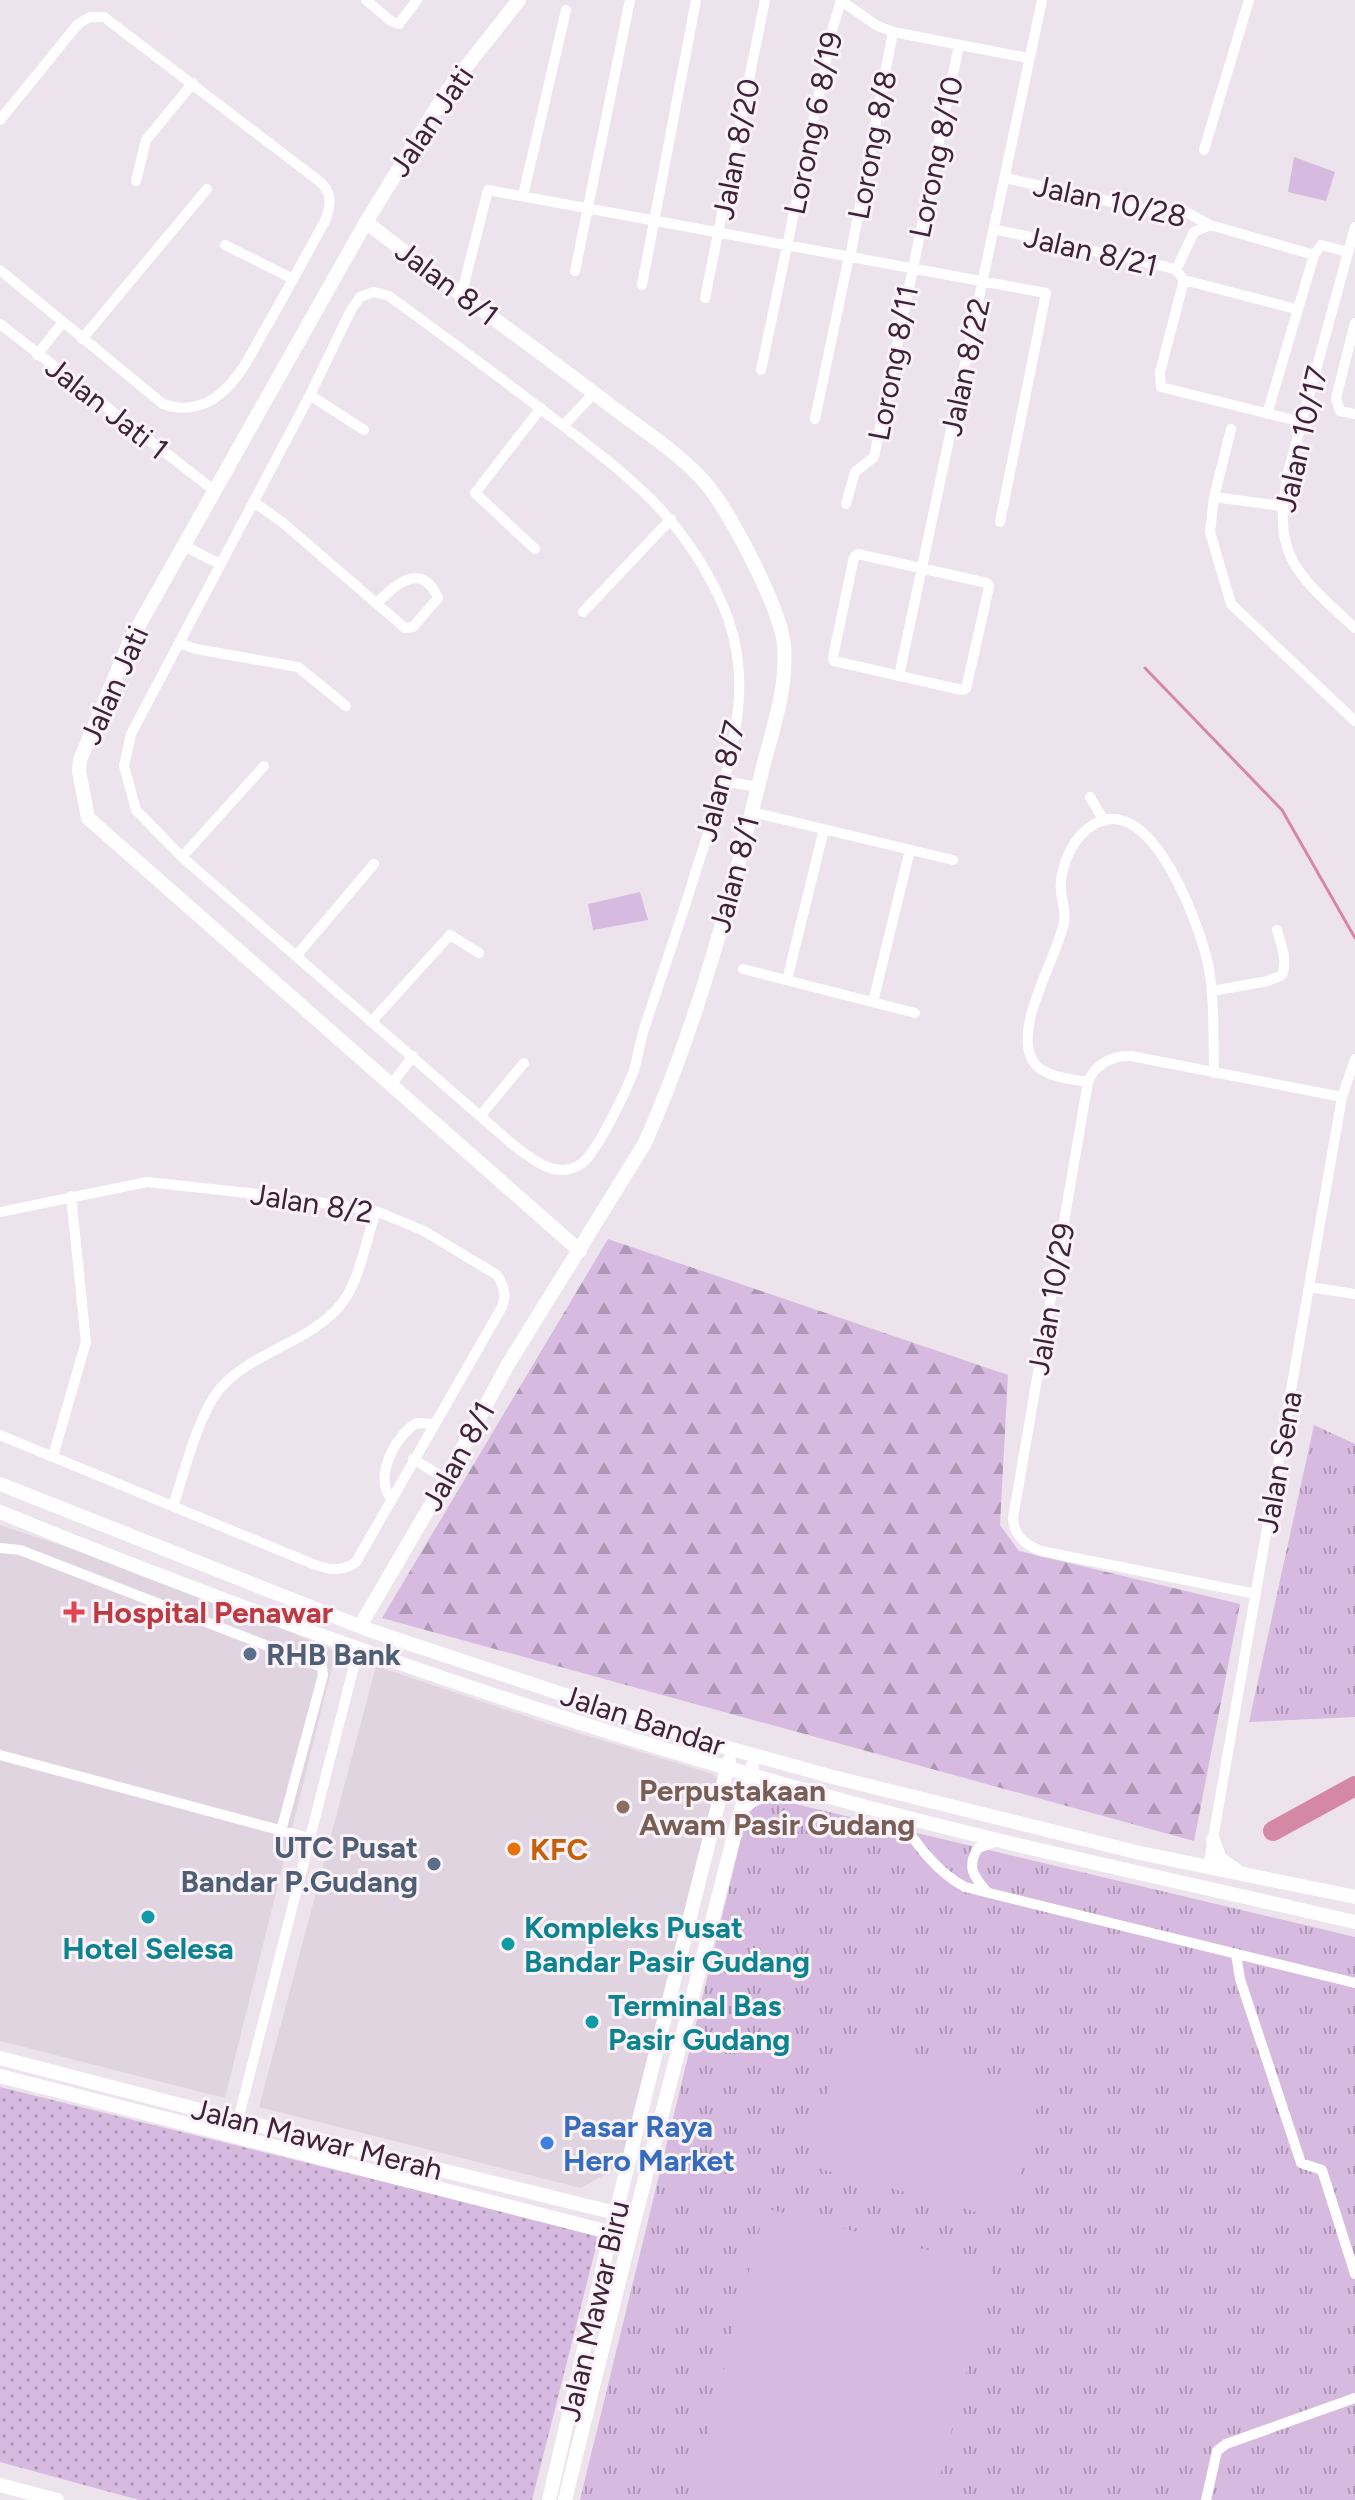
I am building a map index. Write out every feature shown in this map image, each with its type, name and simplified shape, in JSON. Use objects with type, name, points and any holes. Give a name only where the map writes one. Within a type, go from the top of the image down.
[{"type":"street","points":[[366,0],[399,24],[417,0]]},
{"type":"street","name":"Jalan Jati","points":[[519,0],[447,91],[366,222],[130,641],[79,763],[86,815],[580,1251]]},
{"type":"street","points":[[575,271],[630,0]]},
{"type":"street","points":[[642,285],[696,0]]},
{"type":"street","name":"Jalan 8/20","points":[[705,298],[765,0]]},
{"type":"street","points":[[840,0],[876,25],[893,32],[1028,58]]},
{"type":"street","name":"Lorong 6 8/19","points":[[761,370],[840,0]]},
{"type":"street","name":"Jalan 8/22","points":[[899,676],[1042,0]]},
{"type":"street","points":[[1204,150],[1249,0]]},
{"type":"street","points":[[523,196],[566,10]]},
{"type":"street","points":[[0,120],[78,24],[90,17],[107,18],[326,187],[329,194],[329,210],[233,382],[212,400],[192,407],[163,404],[0,270]]},
{"type":"street","name":"Lorong 8/8","points":[[850,257],[893,32]]},
{"type":"street","name":"Lorong 8/10","points":[[912,268],[959,45]]},
{"type":"street","points":[[136,181],[146,140],[193,83]]},
{"type":"street","name":"Jalan 10/28","points":[[1005,178],[1152,211],[1182,210],[1210,225],[1314,255],[1321,245],[1351,248]]},
{"type":"street","points":[[82,339],[207,189]]},
{"type":"street","points":[[461,296],[488,190],[1046,293],[1000,522]]},
{"type":"street","name":"Jalan 8/1","points":[[360,1626],[446,1479],[507,1366],[645,1143],[708,970],[752,812],[783,683],[784,645],[774,609],[729,516],[701,477],[366,222]]},
{"type":"street","points":[[1176,270],[1192,234],[1210,225]]},
{"type":"street","name":"Jalan 10/17","points":[[1355,227],[1281,506],[1282,533],[1293,565],[1307,584],[1355,628]]},
{"type":"street","name":"Jalan 8/21","points":[[994,229],[1176,270],[1184,280]]},
{"type":"street","points":[[225,245],[293,279]]},
{"type":"street","points":[[1267,414],[1314,255]]},
{"type":"street","points":[[815,419],[850,257]]},
{"type":"street","name":"Lorong 8/11","points":[[846,504],[855,472],[874,457],[912,268]]},
{"type":"street","points":[[1296,309],[1184,280],[1159,384],[1165,389],[1302,422]]},
{"type":"street","name":"Jalan 8/7","points":[[366,293],[389,296],[541,408],[631,478],[671,519],[697,556],[720,599],[737,653],[739,670],[738,711],[732,752],[633,1071],[605,1130],[588,1157],[575,1167],[562,1169],[542,1166],[480,1116],[182,857],[137,812],[124,766],[131,734],[310,395],[354,304],[366,293]]},
{"type":"street","points":[[37,355],[62,323]]},
{"type":"street","points":[[1355,323],[1336,398],[1340,411],[1355,414]]},
{"type":"street","name":"Jalan Jati 1","points":[[0,324],[216,492]]},
{"type":"street","points":[[563,426],[594,393]]},
{"type":"street","points":[[310,395],[364,430]]},
{"type":"street","points":[[535,549],[475,493],[541,408]]},
{"type":"street","points":[[1231,429],[1214,497],[1210,532],[1231,605],[1355,721]]},
{"type":"street","points":[[1214,497],[1281,506]]},
{"type":"street","points":[[254,502],[378,602],[402,627],[408,629],[425,615],[438,598],[436,592],[422,580],[408,578],[394,585],[378,602]]},
{"type":"street","points":[[583,612],[671,519]]},
{"type":"street","points":[[184,546],[220,564]]},
{"type":"street","points":[[858,554],[985,582],[989,587],[966,689],[899,676],[834,661],[854,557],[858,554]]},
{"type":"street","points":[[179,643],[196,649],[298,667],[346,706]]},
{"type":"street","points":[[182,857],[264,766]]},
{"type":"street","points":[[723,781],[758,787]]},
{"type":"street","points":[[1090,797],[1104,821]]},
{"type":"street","points":[[752,812],[953,860]]},
{"type":"street","points":[[1214,1073],[1212,991],[1199,937],[1175,874],[1165,857],[1129,823],[1118,819],[1104,821],[1081,835],[1066,858],[1060,884],[1064,922],[1033,1008],[1027,1040],[1032,1061],[1037,1067],[1054,1075],[1088,1082],[1101,1065],[1118,1056],[1342,1097]]},
{"type":"street","points":[[787,980],[824,829]]},
{"type":"street","points":[[873,1002],[910,850]]},
{"type":"street","points":[[297,955],[374,864]]},
{"type":"street","points":[[1212,991],[1268,981],[1282,975],[1285,970],[1284,955],[1277,930]]},
{"type":"street","points":[[372,1021],[448,936],[455,936],[479,953]]},
{"type":"street","points":[[743,969],[915,1013]]},
{"type":"street","points":[[391,1085],[413,1056]]},
{"type":"street","name":"Jalan Sena","points":[[1208,1867],[1342,1097],[1355,1059]]},
{"type":"street","points":[[480,1116],[524,1063]]},
{"type":"street","name":"Jalan 10/29","points":[[1088,1082],[1013,1518],[1014,1530],[1025,1543],[1041,1551],[1256,1594]]},
{"type":"street","name":"Jalan 8/2","points":[[0,1212],[151,1182],[376,1211],[424,1231],[497,1275],[504,1286],[505,1297],[356,1562],[344,1569],[337,1570],[291,1555],[0,1435]]},
{"type":"street","points":[[53,1456],[86,1342],[71,1196]]},
{"type":"street","points":[[173,1506],[204,1416],[215,1394],[239,1370],[310,1329],[343,1302],[353,1283],[376,1211]]},
{"type":"street","points":[[1309,1287],[1355,1294]]},
{"type":"street","points":[[391,1498],[384,1488],[383,1475],[402,1435],[417,1423],[434,1424]]},
{"type":"street","points":[[413,1459],[446,1479]]},
{"type":"street","name":"Jalan Bandar","points":[[0,1484],[360,1626],[732,1749],[1140,1853],[1355,1897]]},
{"type":"street","name":"Jalan Bandar","points":[[0,1512],[358,1650],[554,1716],[798,1789],[897,1815],[1355,1922]]},
{"type":"street","points":[[0,1548],[20,1550],[322,1667],[323,1675],[281,1831]]},
{"type":"street","points":[[238,2120],[358,1650]]},
{"type":"street","name":"Jalan Mawar Biru","points":[[549,2500],[611,2232],[732,1749]]},
{"type":"street","points":[[0,1755],[309,1838]]},
{"type":"street","name":"Jalan Mawar Biru","points":[[565,2500],[755,1755]]},
{"type":"street","points":[[741,1810],[755,1797],[798,1789]]},
{"type":"street","points":[[897,1815],[912,1838],[949,1878],[965,1887],[1355,1983]]},
{"type":"street","points":[[988,1893],[974,1876],[972,1861],[978,1848],[1006,1840]]},
{"type":"street","points":[[1213,1840],[1220,1859],[1246,1875]]},
{"type":"street","points":[[1163,1878],[1197,1878],[1208,1867],[1214,1881],[1242,1896]]},
{"type":"street","points":[[1236,1954],[1240,1979],[1301,2163],[1322,2170],[1355,2274]]},
{"type":"street","name":"Jalan Mawar Merah","points":[[0,2058],[635,2218]]},
{"type":"street","name":"Jalan Mawar Merah","points":[[0,2076],[630,2237]]},
{"type":"street","points":[[1206,2500],[1217,2451],[1226,2444],[1355,2398]]},
{"type":"street","points":[[0,2485],[57,2500]]},
{"type":"shaded area","points":[[0,1525],[152,1576],[336,1651],[225,2098],[0,2041]]},
{"type":"shaded area","points":[[376,1666],[552,1725],[713,1774],[718,1779],[620,2166],[581,2188],[259,2107]]},
{"type":"green space","points":[[1294,157],[1335,172],[1326,201],[1288,192]]},
{"type":"green space","points":[[640,892],[648,920],[593,930],[588,904]]},
{"type":"green space","points":[[608,1239],[1008,1375],[1000,1525],[1019,1551],[1240,1604],[1194,1841],[382,1618]]},
{"type":"green space","points":[[1314,1425],[1355,1444],[1355,1717],[1249,1722]]},
{"type":"green space","points":[[774,1799],[1355,1937],[1355,2500],[580,2500],[748,1810]]},
{"type":"green space","points":[[842,2036],[1041,2092],[1006,2220],[807,2165]]},
{"type":"green space","points":[[0,2087],[599,2235],[532,2500],[139,2500],[0,2462]]},
{"type":"green space","points":[[765,2208],[993,2267],[934,2500],[691,2500]]},
{"type":"waterway","points":[[1145,668],[1282,810],[1355,938]]},
{"type":"waterway","points":[[1273,1831],[1355,1786]]},
{"type":"place","name":"Hospital Penawar","points":[[74,1612]]},
{"type":"place","name":"RHB Bank","points":[[250,1654]]},
{"type":"place","name":"Perpustakaan Awam Pasir Gudang","points":[[623,1807]]},
{"type":"place","name":"KFC","points":[[514,1849]]},
{"type":"place","name":"UTC Pusat Bandar P.Gudang","points":[[434,1864]]},
{"type":"place","name":"Hotel Selesa","points":[[148,1917]]},
{"type":"place","name":"Kompleks Pusat Bandar Pasir Gudang","points":[[508,1944]]},
{"type":"place","name":"Terminal Bas Pasir Gudang","points":[[592,2022]]},
{"type":"place","name":"Pasar Raya Hero Market","points":[[547,2143]]}]
